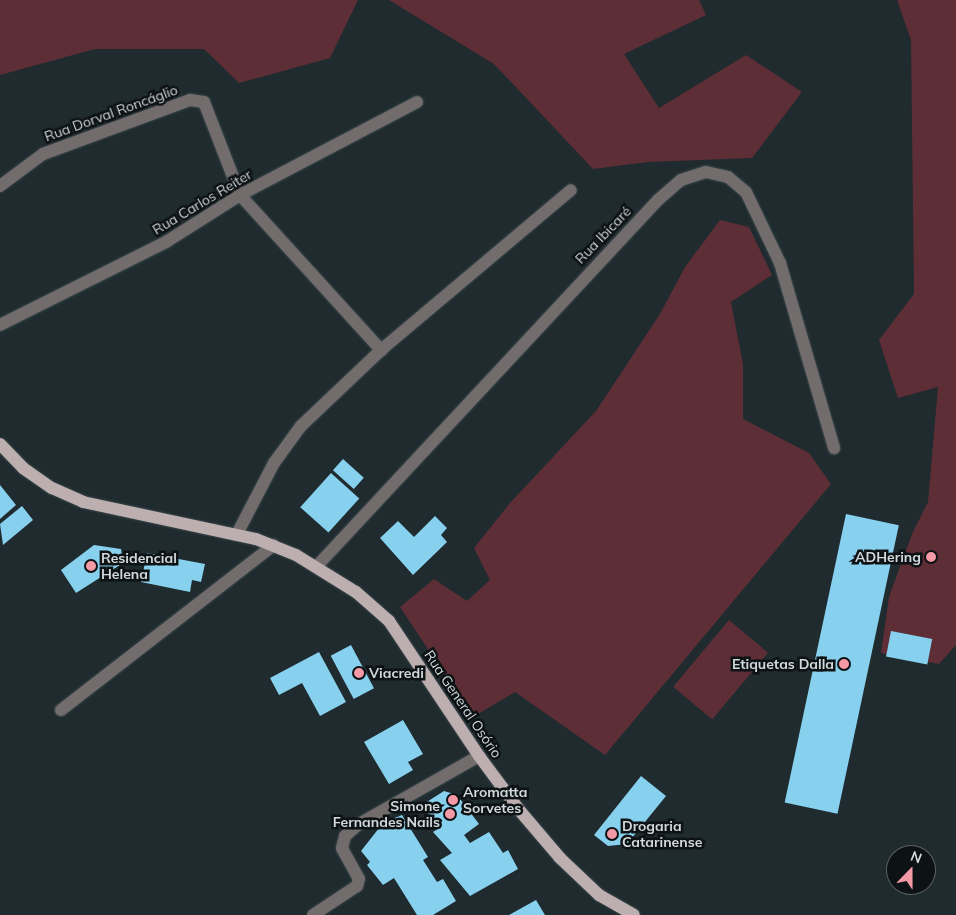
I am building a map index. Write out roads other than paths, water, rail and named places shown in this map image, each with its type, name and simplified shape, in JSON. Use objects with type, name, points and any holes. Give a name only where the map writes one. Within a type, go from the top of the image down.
[{"type":"main road","name":"Rua General Osório","points":[[0,444],[23,468],[52,488],[83,502],[236,534],[274,545],[316,567],[356,592],[388,621],[479,756],[520,811],[565,864],[599,895],[634,915]]},
{"type":"street","name":"Rua Dorval Roncáglio","points":[[0,186],[43,154],[190,100],[204,102],[240,195]]},
{"type":"street","name":"Rua Carlos Reiter","points":[[0,325],[166,242],[240,195],[417,102]]},
{"type":"street","name":"Rua Ibicaré","points":[[316,567],[658,200],[681,180],[706,172],[728,177],[746,192],[780,263],[834,448]]},
{"type":"street","points":[[236,534],[274,462],[301,426],[381,350],[571,190]]},
{"type":"street","points":[[240,195],[381,350]]},
{"type":"street","points":[[61,710],[274,545]]},
{"type":"street","points":[[313,915],[357,886],[359,880],[342,848],[345,836],[359,824],[479,756]]},
{"type":"place","name":"ADHering","points":[[931,557]]},
{"type":"place","name":"Residencial Helena","points":[[91,566]]},
{"type":"place","name":"Etiquetas Dalla","points":[[844,664]]},
{"type":"place","name":"Viacredi","points":[[359,673]]},
{"type":"place","name":"Aromatta Sorvetes","points":[[453,800]]},
{"type":"place","name":"Simone Fernandes Nails","points":[[450,814]]},
{"type":"place","name":"Drogaria Catarinense","points":[[612,834]]}]
